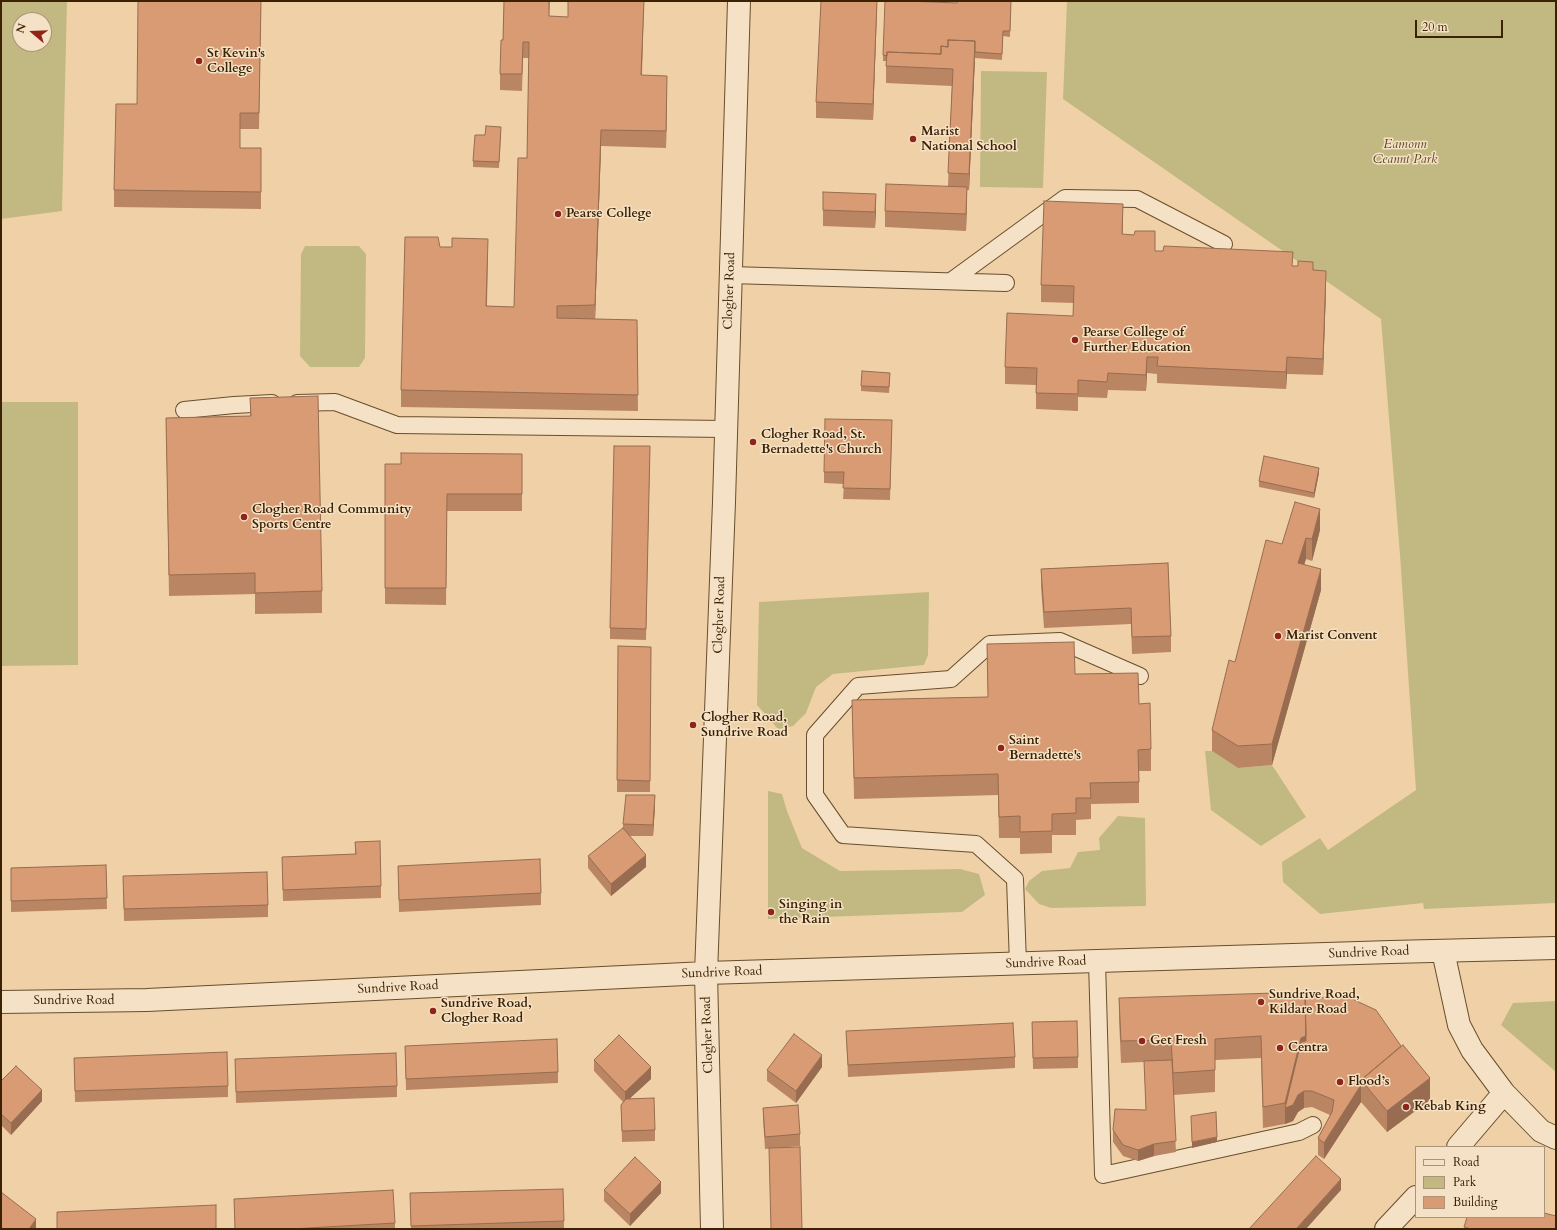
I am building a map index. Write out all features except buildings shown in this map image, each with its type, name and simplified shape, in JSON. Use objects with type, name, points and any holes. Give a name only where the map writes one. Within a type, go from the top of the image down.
[{"type":"street","name":"Clogher Road","points":[[712,1229],[706,973],[726,429],[739,1]]},
{"type":"street","name":"Sundrive Road","points":[[1,1002],[147,1000],[706,973],[1443,950],[1556,948]]},
{"type":"street","points":[[1443,950],[1459,1025],[1472,1050],[1504,1093],[1541,1131],[1556,1138]]},
{"type":"street","points":[[1459,1146],[1504,1093]]},
{"type":"street","points":[[1386,1229],[1415,1197]]},
{"type":"lane","points":[[951,281],[1065,198],[1137,199],[1224,244]]},
{"type":"lane","points":[[730,275],[1006,283]]},
{"type":"lane","points":[[184,410],[234,405],[335,402],[397,425],[726,429]]},
{"type":"lane","points":[[1018,964],[1015,879],[976,844],[843,835],[815,795],[815,735],[858,686],[951,679],[990,644],[1060,641],[1140,676]]},
{"type":"lane","points":[[1098,961],[1103,1175],[1299,1132],[1313,1125]]},
{"type":"green space","points":[[1,1],[67,1],[62,211],[1,219]]},
{"type":"green space","name":"Eamonn Ceannt Park","points":[[1067,1],[1556,1],[1556,903],[1424,909],[1423,903],[1320,914],[1283,882],[1282,862],[1320,838],[1328,850],[1416,790],[1400,555],[1381,319],[1063,99]]},
{"type":"green space","points":[[981,71],[1047,72],[1043,188],[980,187]]},
{"type":"green space","points":[[305,246],[359,246],[366,254],[365,358],[359,367],[310,367],[300,356],[301,254]]},
{"type":"green space","points":[[1,402],[78,402],[78,665],[1,666]]},
{"type":"green space","points":[[929,592],[928,655],[924,665],[833,674],[816,687],[806,713],[793,726],[778,729],[757,705],[759,602]]},
{"type":"green space","points":[[1205,751],[1212,751],[1238,768],[1272,765],[1306,817],[1261,846],[1211,810]]},
{"type":"green space","points":[[768,791],[782,794],[787,811],[802,848],[840,871],[960,869],[979,874],[985,895],[962,912],[768,919]]},
{"type":"green space","points":[[1118,816],[1145,818],[1146,906],[1051,908],[1039,904],[1025,889],[1029,881],[1042,871],[1070,868],[1078,852],[1100,850],[1099,838]]},
{"type":"green space","points":[[1556,1001],[1556,1072],[1501,1025],[1513,1003]]},
{"type":"place","name":"St Kevin's College","points":[[199,61]]},
{"type":"place","name":"Marist National School","points":[[913,139]]},
{"type":"place","name":"Pearse College","points":[[558,214]]},
{"type":"place","name":"Pearse College of Further Education","points":[[1075,340]]},
{"type":"place","name":"Clogher Road, St. Bernadette's Church","points":[[753,442]]},
{"type":"place","name":"Clogher Road Community Sports Centre","points":[[244,517]]},
{"type":"place","name":"Marist Convent","points":[[1278,636]]},
{"type":"place","name":"Clogher Road, Sundrive Road","points":[[693,725]]},
{"type":"place","name":"Saint Bernadette's","points":[[1001,748]]},
{"type":"place","name":"Singing in the Rain","points":[[771,912]]},
{"type":"place","name":"Sundrive Road, Kildare Road","points":[[1261,1002]]},
{"type":"place","name":"Sundrive Road, Clogher Road","points":[[433,1011]]},
{"type":"place","name":"Get Fresh","points":[[1142,1041]]},
{"type":"place","name":"Centra","points":[[1280,1048]]},
{"type":"place","name":"Flood’s","points":[[1340,1082]]},
{"type":"place","name":"Kebab King","points":[[1406,1107]]}]
